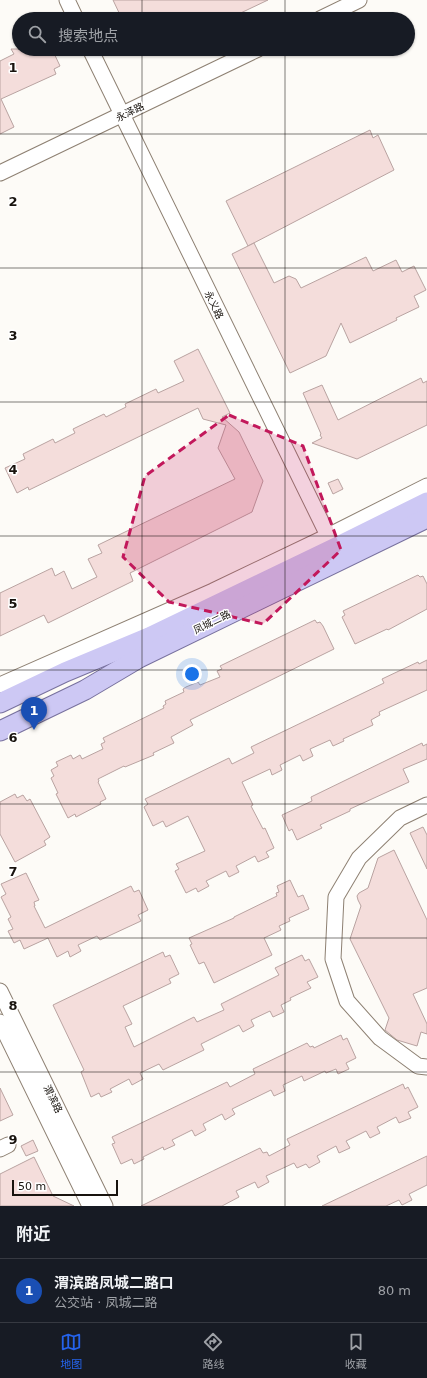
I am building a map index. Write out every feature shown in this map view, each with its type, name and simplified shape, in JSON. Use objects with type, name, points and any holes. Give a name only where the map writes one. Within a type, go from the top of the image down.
[{"type":"main road","name":"凤城二路","points":[[0,704],[65,672],[149,637],[427,502]]},
{"type":"main road","name":"凤城二路","points":[[0,731],[85,690],[334,548],[427,518]]},
{"type":"street","points":[[67,0],[73,12]]},
{"type":"street","points":[[334,12],[359,0]]},
{"type":"street","name":"永义路","points":[[93,56],[334,548]]},
{"type":"street","name":"永泽路","points":[[0,173],[122,116],[244,56]]},
{"type":"street","points":[[0,685],[213,591],[334,548],[427,486]]},
{"type":"street","points":[[427,805],[400,818],[360,858],[336,897],[333,959],[347,1001],[380,1038],[418,1066],[427,1067]]},
{"type":"street","name":"渭滨路","points":[[0,991],[105,1206]]},
{"type":"street","name":"渭滨路","points":[[0,1022],[90,1206]]},
{"type":"highlighted area","points":[[229,415],[303,446],[341,550],[263,624],[169,602],[123,557],[145,476]]},
{"type":"building","points":[[113,0],[268,0],[243,12],[119,12]]},
{"type":"building","points":[[12,55],[55,56],[60,66],[54,69],[56,74],[1,99],[14,127],[0,134],[0,61]]},
{"type":"building","points":[[370,130],[373,138],[378,135],[394,170],[248,246],[226,201]]},
{"type":"building","points":[[254,243],[274,283],[289,276],[296,279],[301,288],[366,257],[373,271],[396,260],[402,272],[414,266],[426,290],[414,296],[419,307],[396,318],[397,320],[350,343],[341,323],[326,356],[290,373],[232,254]]},
{"type":"building","points":[[198,349],[230,413],[222,417],[239,432],[263,481],[252,512],[130,573],[133,581],[48,623],[44,615],[0,636],[0,593],[52,568],[55,576],[64,571],[72,589],[97,577],[88,559],[102,553],[98,545],[235,479],[218,448],[226,425],[203,419],[198,408],[29,490],[28,487],[17,493],[5,468],[25,459],[23,454],[53,439],[55,443],[75,433],[73,429],[104,414],[106,417],[126,407],[125,404],[156,389],[158,393],[184,381],[174,361]]},
{"type":"building","points":[[421,378],[423,383],[427,381],[427,425],[357,459],[312,443],[322,438],[303,393],[322,385],[338,420]]},
{"type":"building","points":[[338,479],[343,489],[333,494],[328,483]]},
{"type":"building","points":[[418,575],[420,577],[423,576],[427,584],[427,609],[388,630],[387,629],[355,644],[342,617],[345,615],[343,611]]},
{"type":"building","points":[[315,620],[317,623],[320,622],[323,626],[334,649],[190,720],[193,725],[171,737],[174,743],[153,753],[154,755],[125,767],[124,766],[98,779],[106,799],[100,802],[101,804],[76,817],[75,814],[68,818],[56,794],[58,793],[51,778],[54,776],[51,770],[58,766],[56,762],[71,755],[73,759],[80,755],[82,759],[103,749],[101,744],[105,742],[103,738],[164,708],[163,706],[166,704],[165,701],[184,692],[183,689],[186,687],[198,682],[200,685],[220,677],[217,671],[222,669],[220,666]]},
{"type":"building","points":[[427,660],[427,690],[379,712],[380,715],[371,720],[373,725],[343,739],[344,741],[333,746],[330,740],[310,749],[313,756],[303,761],[300,755],[280,765],[282,770],[272,775],[270,769],[242,782],[253,805],[251,806],[263,829],[265,828],[274,848],[266,852],[269,857],[258,862],[255,856],[236,866],[239,872],[229,877],[226,871],[206,881],[209,886],[198,892],[196,888],[186,893],[175,871],[179,869],[176,864],[205,851],[188,816],[166,827],[163,821],[153,826],[144,807],[148,804],[145,799],[229,758],[232,764],[254,753],[251,747],[384,683],[382,679],[418,662],[419,664]]},
{"type":"building","points":[[422,743],[423,746],[427,744],[427,759],[403,769],[409,782],[350,809],[350,811],[320,825],[322,828],[297,840],[292,829],[289,831],[282,815],[312,801],[311,797]]},
{"type":"building","points":[[15,794],[17,798],[23,795],[27,801],[30,799],[50,837],[44,841],[46,845],[15,862],[0,834],[0,802]]},
{"type":"building","points":[[423,827],[427,835],[427,869],[410,833]]},
{"type":"building","points":[[394,850],[427,920],[427,988],[413,994],[427,1024],[427,1034],[421,1032],[417,1046],[397,1040],[385,1030],[389,1018],[350,939],[361,906],[357,896],[359,893],[368,888],[378,858]]},
{"type":"building","points":[[26,873],[39,900],[34,902],[34,906],[45,928],[131,886],[134,892],[139,890],[148,910],[138,915],[141,921],[100,940],[97,936],[78,945],[81,951],[70,957],[68,951],[57,957],[48,938],[24,949],[20,940],[14,943],[8,931],[13,929],[8,919],[11,917],[1,897],[6,894],[1,884]]},
{"type":"building","points":[[290,880],[298,897],[303,895],[309,909],[289,918],[290,921],[279,926],[281,930],[264,938],[272,955],[214,983],[204,962],[199,964],[190,945],[192,944],[189,938],[234,918],[277,896],[276,893],[279,892],[277,886]]},
{"type":"building","points":[[163,952],[165,957],[170,955],[179,974],[169,979],[171,983],[123,1006],[132,1024],[125,1027],[134,1047],[194,1017],[197,1022],[224,1010],[221,1004],[279,975],[275,968],[302,955],[305,961],[309,959],[318,977],[307,982],[311,988],[290,998],[291,1000],[281,1005],[284,1012],[273,1017],[270,1011],[251,1020],[254,1026],[243,1032],[239,1025],[201,1044],[204,1050],[163,1070],[159,1064],[140,1073],[143,1079],[132,1085],[129,1079],[110,1089],[112,1092],[101,1097],[99,1093],[91,1097],[81,1072],[84,1070],[53,1005]]},
{"type":"building","points":[[341,1035],[343,1040],[347,1038],[356,1058],[346,1063],[349,1069],[338,1074],[336,1069],[326,1073],[325,1071],[304,1081],[302,1076],[283,1085],[285,1091],[274,1096],[271,1090],[232,1109],[235,1114],[225,1120],[222,1114],[203,1124],[206,1130],[195,1136],[192,1130],[172,1140],[175,1145],[164,1150],[163,1147],[143,1157],[144,1159],[134,1164],[132,1159],[121,1164],[112,1144],[115,1143],[112,1137],[227,1082],[230,1087],[255,1074],[253,1069],[307,1043],[310,1047],[313,1046],[314,1048]]},
{"type":"building","points":[[403,1084],[405,1089],[408,1087],[418,1107],[408,1112],[411,1118],[399,1123],[396,1117],[377,1127],[380,1133],[370,1138],[366,1131],[346,1141],[350,1148],[339,1153],[336,1146],[317,1156],[320,1162],[309,1168],[306,1164],[297,1168],[294,1163],[266,1176],[269,1182],[258,1188],[255,1182],[236,1191],[239,1197],[222,1206],[141,1206],[260,1148],[263,1153],[267,1152],[269,1156],[290,1145],[287,1139]]},
{"type":"building","points":[[0,1088],[13,1115],[0,1121]]},
{"type":"building","points":[[33,1140],[38,1151],[26,1156],[21,1146]]},
{"type":"building","points":[[427,1156],[427,1185],[409,1194],[412,1200],[402,1205],[399,1200],[386,1206],[322,1206]]},
{"type":"building","points":[[34,1157],[53,1196],[74,1206],[0,1206],[0,1174]]},
{"type":"place","name":"渭滨路凤城二路口","points":[[34,730]]}]
